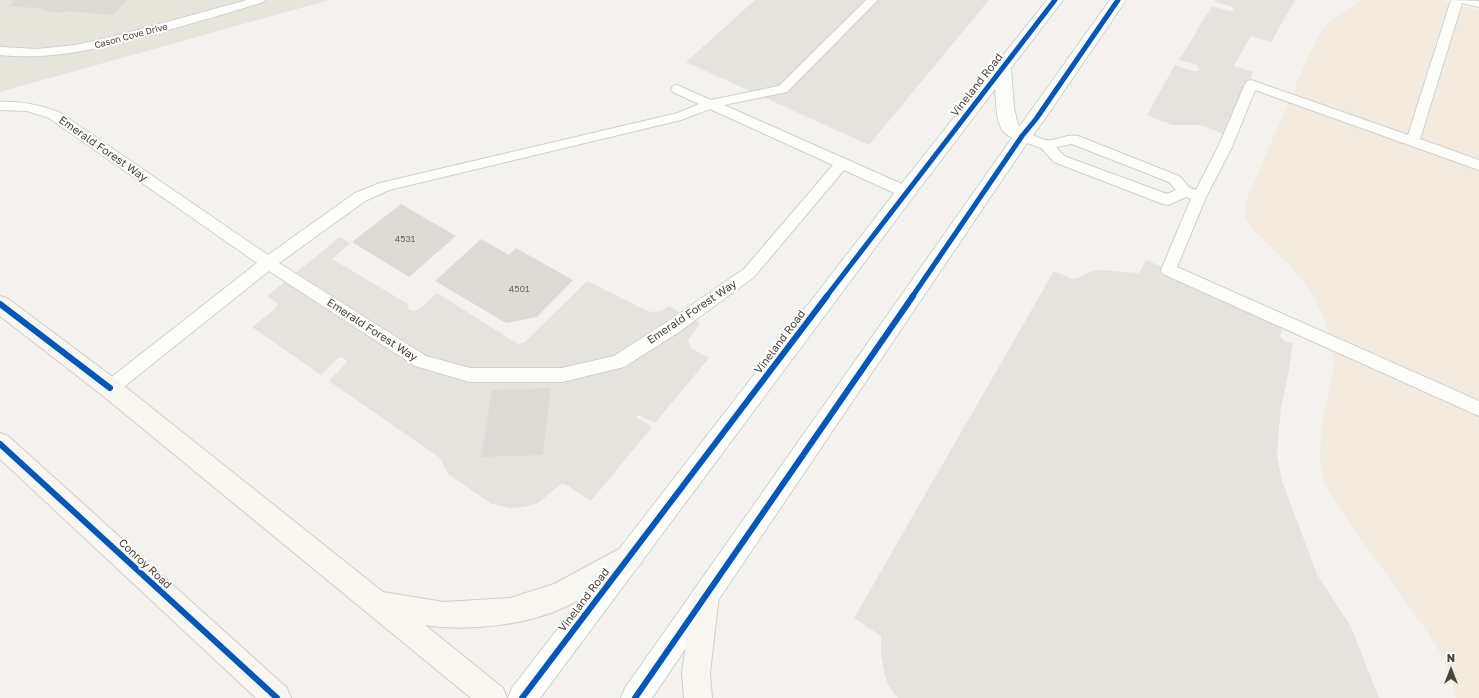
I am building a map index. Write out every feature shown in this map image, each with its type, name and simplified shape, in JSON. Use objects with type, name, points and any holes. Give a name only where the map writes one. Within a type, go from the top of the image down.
[{"type":"main road","points":[[0,304],[110,388],[493,698]]},
{"type":"main road","name":"Conroy Road","points":[[0,444],[277,698]]},
{"type":"main road","points":[[378,605],[444,615],[510,611],[559,596],[632,555]]},
{"type":"main road","points":[[698,698],[696,673],[706,595]]},
{"type":"street","name":"Vineland Road","points":[[522,698],[906,192],[1055,0]]},
{"type":"street","points":[[635,698],[1022,136],[1036,119],[1118,0]]},
{"type":"street","points":[[1003,68],[1005,108],[1008,122],[1010,128],[1022,136]]},
{"type":"lane","name":"Cason Cove Drive","points":[[0,51],[38,53],[69,51],[122,39],[259,0]]},
{"type":"lane","points":[[110,388],[268,263],[360,197],[385,186],[681,116],[710,104],[783,89],[872,0]]},
{"type":"lane","points":[[1413,141],[1457,0]]},
{"type":"lane","points":[[1464,0],[1479,4]]},
{"type":"lane","points":[[1479,165],[1251,84],[1213,172],[1192,194],[1168,270],[1479,409]]},
{"type":"lane","points":[[678,89],[841,164],[906,192]]},
{"type":"lane","name":"Emerald Forest Way","points":[[0,106],[18,105],[38,108],[54,115],[268,263],[421,361],[470,375],[562,375],[618,362],[673,327],[749,273],[841,164]]},
{"type":"lane","points":[[1022,136],[1046,145],[1059,159],[1168,200],[1192,194]]},
{"type":"lane","points":[[1046,145],[1073,139],[1174,179],[1192,194]]},
{"type":"shaded area","points":[[0,0],[329,0],[0,92]]},
{"type":"shaded area","points":[[755,0],[989,0],[869,145],[686,62]]},
{"type":"shaded area","points":[[1295,0],[1271,42],[1251,36],[1234,66],[1253,72],[1224,134],[1200,125],[1172,125],[1147,115],[1175,65],[1195,72],[1200,70],[1197,65],[1179,60],[1212,6],[1230,11],[1234,10],[1232,7],[1214,1]]},
{"type":"shaded area","points":[[1360,0],[1441,0],[1479,11],[1479,698],[1456,698],[1452,680],[1444,659],[1427,632],[1337,505],[1324,483],[1320,465],[1321,427],[1333,372],[1333,349],[1326,324],[1313,295],[1302,280],[1290,265],[1253,230],[1245,216],[1245,203],[1317,39],[1322,30],[1331,21],[1353,7]]},
{"type":"shaded area","points":[[340,237],[350,243],[332,259],[408,304],[408,308],[410,310],[414,311],[421,308],[437,293],[518,344],[525,342],[587,281],[647,311],[662,311],[668,306],[700,323],[688,341],[691,348],[709,358],[655,423],[639,415],[636,417],[652,427],[591,501],[565,484],[561,484],[538,503],[524,507],[511,508],[492,504],[448,474],[440,458],[329,381],[347,362],[344,358],[341,357],[337,359],[321,375],[252,327],[275,309],[278,304],[267,296]]},
{"type":"shaded area","points":[[1146,260],[1285,320],[1280,336],[1284,341],[1293,343],[1281,407],[1277,454],[1282,481],[1317,574],[1351,627],[1379,698],[898,698],[888,685],[884,672],[881,654],[881,636],[854,618],[1054,271],[1072,279],[1076,279],[1090,272],[1101,270],[1138,273]]},
{"type":"building","points":[[15,0],[127,0],[113,15],[65,11],[63,13],[44,11],[46,9],[9,6]]},
{"type":"building","points":[[401,204],[456,236],[409,277],[352,242]]},
{"type":"building","points":[[481,239],[509,255],[516,248],[573,280],[537,317],[506,323],[435,281]]},
{"type":"building","points":[[551,388],[543,455],[481,457],[492,390]]},
{"type":"cycle path","points":[[522,698],[906,192],[1055,0]]},
{"type":"cycle path","points":[[635,698],[1022,136],[1036,119],[1118,0]]},
{"type":"cycle path","points":[[0,304],[110,388]]},
{"type":"cycle path","points":[[0,444],[277,698]]}]
